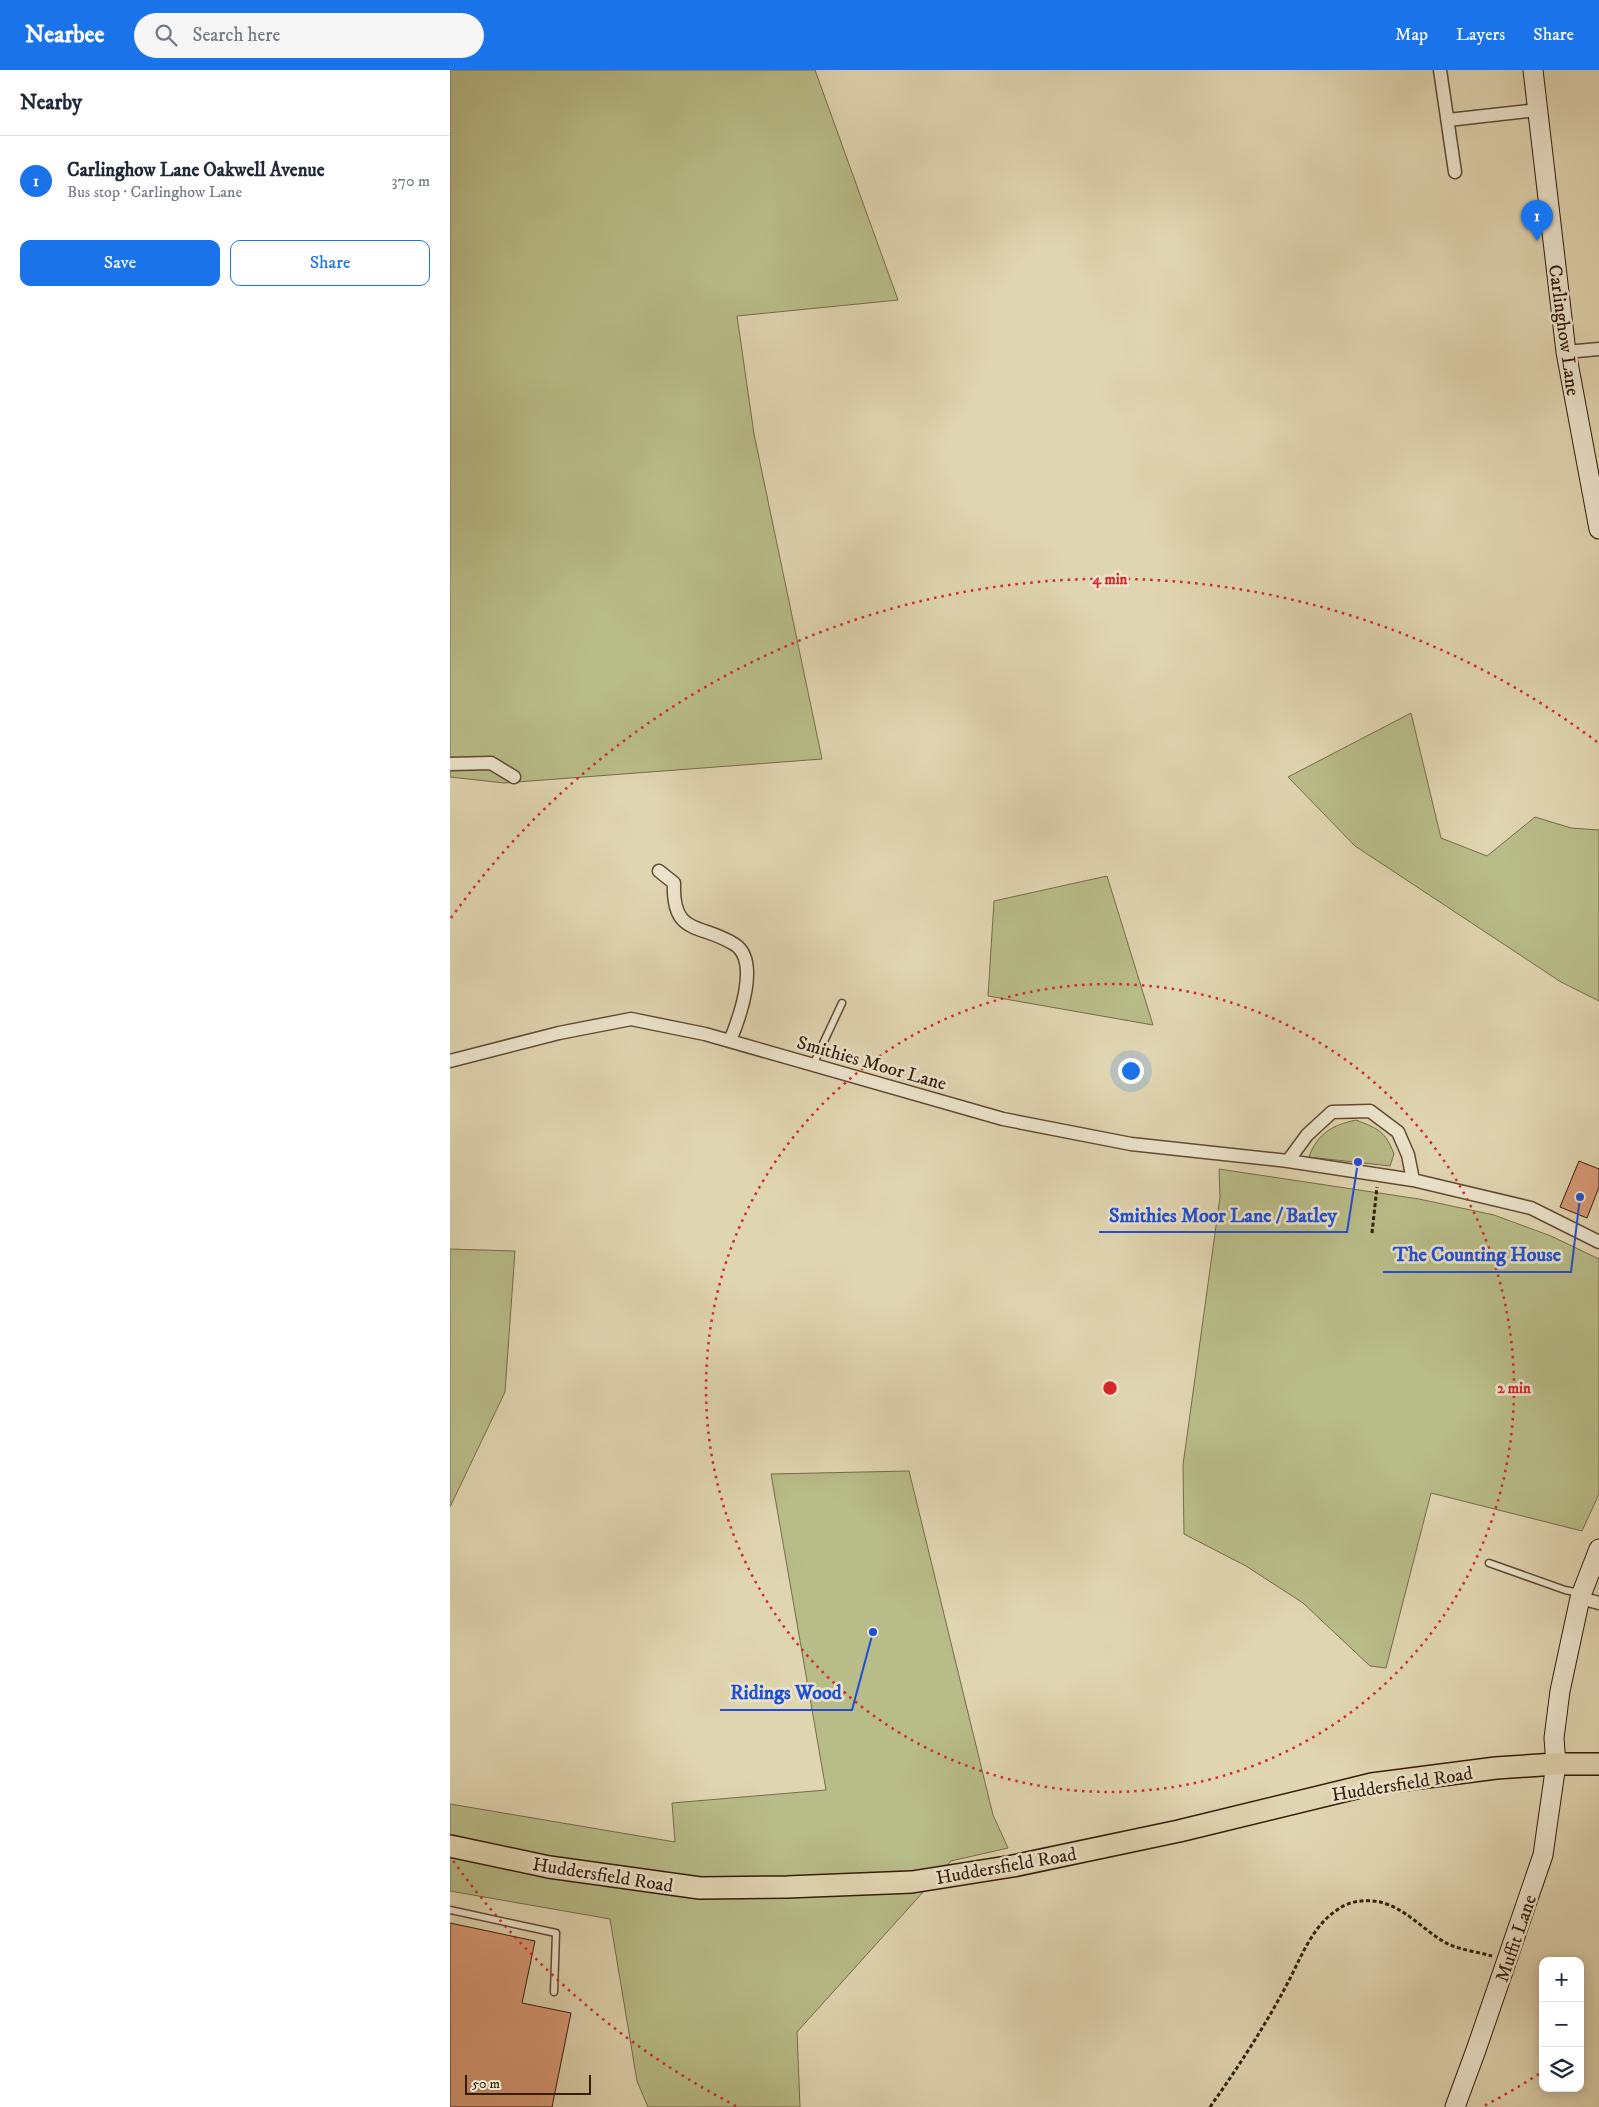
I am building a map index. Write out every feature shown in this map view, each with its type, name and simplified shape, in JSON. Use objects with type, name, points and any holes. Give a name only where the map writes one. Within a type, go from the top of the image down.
[{"type":"main road","name":"Carlinghow Lane","points":[[1533,70],[1566,352],[1599,529]]},
{"type":"main road","name":"Muffit Lane","points":[[1454,2107],[1476,2050],[1543,1855],[1556,1764],[1554,1738],[1560,1691],[1582,1596],[1599,1549]]},
{"type":"main road","name":"Huddersfield Road","points":[[450,1846],[549,1867],[700,1888],[912,1882],[1013,1866],[1180,1831],[1372,1784],[1496,1768],[1556,1764],[1599,1764]]},
{"type":"street","points":[[1440,70],[1454,172]]},
{"type":"street","points":[[1448,120],[1537,110]]},
{"type":"street","points":[[1566,352],[1599,349]]},
{"type":"street","points":[[450,764],[491,763],[514,777]]},
{"type":"street","points":[[659,871],[674,883],[674,898],[677,912],[689,926],[736,944],[745,957],[746,990],[740,1015],[730,1041]]},
{"type":"street","name":"Smithies Moor Lane","points":[[450,1061],[559,1033],[631,1019],[705,1034],[1003,1120],[1131,1144],[1288,1161],[1413,1180],[1531,1208],[1599,1242]]},
{"type":"street","points":[[1288,1161],[1307,1135],[1332,1112],[1370,1111],[1398,1132],[1408,1155],[1413,1180]]},
{"type":"street","points":[[1582,1596],[1599,1603]]},
{"type":"lane","points":[[813,1065],[842,1002]]},
{"type":"lane","points":[[1489,1563],[1582,1596]]},
{"type":"lane","points":[[450,1910],[556,1933],[554,1992]]},
{"type":"path","points":[[1372,1233],[1378,1174]]},
{"type":"path","points":[[1210,2107],[1241,2062],[1280,1996],[1305,1946],[1323,1922],[1338,1909],[1360,1901],[1381,1902],[1407,1915],[1448,1944],[1507,1960]]},
{"type":"green space","points":[[450,70],[815,70],[898,300],[737,316],[754,434],[822,759],[504,783],[450,777]]},
{"type":"green space","points":[[1411,713],[1441,838],[1487,856],[1535,817],[1571,828],[1599,830],[1599,1001],[1561,982],[1355,846],[1288,777]]},
{"type":"green space","points":[[1107,876],[1153,1025],[988,996],[994,901]]},
{"type":"green space","points":[[1356,1120],[1376,1129],[1388,1140],[1394,1154],[1390,1166],[1309,1157],[1316,1142],[1326,1132]]},
{"type":"green space","points":[[1219,1169],[1419,1199],[1494,1215],[1551,1236],[1599,1259],[1599,1494],[1582,1531],[1431,1493],[1386,1668],[1370,1666],[1303,1603],[1246,1566],[1184,1534],[1183,1465],[1220,1197]]},
{"type":"green space","points":[[450,1249],[515,1251],[505,1392],[450,1507]]},
{"type":"green space","points":[[909,1471],[993,1815],[1008,1848],[951,1861],[797,2032],[800,2107],[648,2107],[637,2081],[610,1919],[450,1891],[450,1804],[675,1842],[672,1803],[826,1790],[771,1474]]},
{"type":"building","points":[[1579,1161],[1599,1169],[1599,1187],[1587,1218],[1560,1207]]},
{"type":"building","points":[[450,1923],[535,1941],[522,2003],[571,2013],[552,2107],[450,2107]]},
{"type":"place","name":"Carlinghow Lane Oakwell Avenue","points":[[1537,241]]},
{"type":"place","name":"Smithies Moor Lane / Batley","points":[[1358,1162]]},
{"type":"place","name":"The Counting House","points":[[1580,1197]]},
{"type":"place","name":"Ridings Wood","points":[[873,1632]]}]
